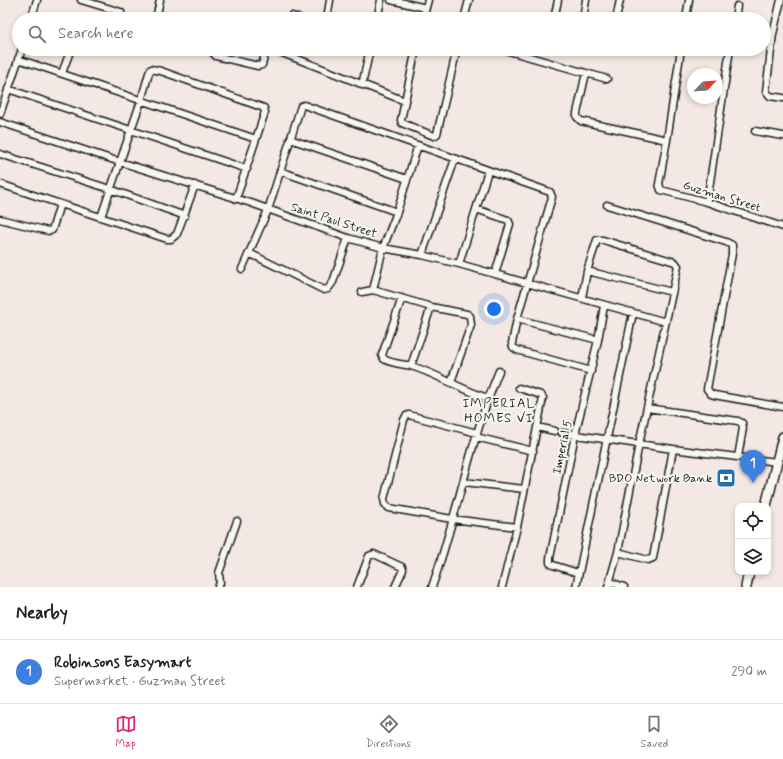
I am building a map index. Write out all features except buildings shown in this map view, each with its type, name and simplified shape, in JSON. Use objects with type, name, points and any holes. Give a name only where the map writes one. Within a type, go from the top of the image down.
[{"type":"main road","points":[[767,503],[782,447],[783,437]]},
{"type":"main road","points":[[746,587],[749,575]]},
{"type":"street","points":[[33,12],[37,0]]},
{"type":"street","points":[[81,0],[121,12]]},
{"type":"street","points":[[157,12],[160,0]]},
{"type":"street","points":[[328,12],[330,0]]},
{"type":"street","points":[[378,12],[381,0]]},
{"type":"street","points":[[391,0],[426,8]]},
{"type":"street","points":[[425,12],[428,0]]},
{"type":"street","points":[[466,12],[469,0]]},
{"type":"street","points":[[555,12],[558,0]]},
{"type":"street","points":[[583,12],[586,0]]},
{"type":"street","points":[[617,12],[620,0]]},
{"type":"street","points":[[687,12],[689,0]]},
{"type":"street","points":[[771,50],[773,34],[781,0]]},
{"type":"street","points":[[736,12],[737,6]]},
{"type":"street","points":[[0,114],[19,56]]},
{"type":"street","points":[[62,73],[68,56]]},
{"type":"street","points":[[216,56],[258,66],[262,65],[264,56]]},
{"type":"street","points":[[290,56],[404,101]]},
{"type":"street","points":[[362,85],[368,56]]},
{"type":"street","points":[[414,56],[401,120],[402,123],[432,136],[436,135],[455,56]]},
{"type":"street","points":[[526,56],[607,79]]},
{"type":"street","points":[[586,73],[577,113],[578,119],[581,121],[667,140],[680,56]]},
{"type":"street","points":[[707,202],[729,56]]},
{"type":"street","points":[[770,56],[766,91],[770,96],[783,98]]},
{"type":"street","points":[[18,59],[256,139]]},
{"type":"street","points":[[101,217],[141,101],[150,70],[153,69],[264,108],[265,112],[236,199]]},
{"type":"street","points":[[8,89],[246,169]]},
{"type":"street","points":[[242,269],[268,210],[290,138],[301,106],[304,105],[548,191],[552,197],[517,319],[512,345],[515,348],[590,371]]},
{"type":"street","name":"Saint Paul Street","points":[[0,122],[120,162],[251,203],[348,238],[383,248],[459,264],[582,298],[604,306],[666,322]]},
{"type":"street","points":[[755,131],[783,136]]},
{"type":"street","points":[[290,138],[407,179]]},
{"type":"street","name":"Guzman Street","points":[[667,140],[659,184],[661,190],[707,202],[783,227]]},
{"type":"street","points":[[373,290],[383,248],[397,212],[418,145]]},
{"type":"street","points":[[0,154],[185,216]]},
{"type":"street","points":[[422,255],[455,159]]},
{"type":"street","points":[[459,264],[488,171]]},
{"type":"street","points":[[280,172],[397,212]]},
{"type":"street","points":[[0,184],[167,239],[171,239],[177,234],[185,216],[195,185]]},
{"type":"street","points":[[0,219],[48,231],[53,227],[60,204]]},
{"type":"street","points":[[607,205],[732,245],[732,254],[708,389],[711,394],[714,395],[783,407]]},
{"type":"street","points":[[476,210],[508,220],[510,224],[495,274]]},
{"type":"street","points":[[249,253],[324,290],[328,289],[333,282],[348,238]]},
{"type":"street","points":[[582,298],[587,271],[597,240],[603,240],[675,262],[677,264],[678,268],[639,444],[618,552],[609,585],[624,587]]},
{"type":"street","points":[[587,271],[672,292]]},
{"type":"street","points":[[362,292],[373,290],[431,307],[467,314],[471,319],[470,325],[451,382]]},
{"type":"street","points":[[402,298],[382,355],[387,361],[411,366],[488,398]]},
{"type":"street","name":"Imperial 5","points":[[578,573],[550,563],[575,435],[598,340],[604,306]]},
{"type":"street","points":[[411,366],[431,307]]},
{"type":"street","points":[[576,587],[633,313]]},
{"type":"street","points":[[517,319],[598,340]]},
{"type":"street","points":[[432,587],[464,482],[476,435],[488,398],[499,371]]},
{"type":"street","points":[[502,587],[517,526],[543,397],[519,388]]},
{"type":"street","points":[[647,408],[738,421],[742,424],[743,428],[738,457]]},
{"type":"street","points":[[517,526],[452,519],[389,508],[385,504],[384,499],[404,420],[406,416],[409,415],[533,450]]},
{"type":"street","points":[[537,427],[555,431]]},
{"type":"street","points":[[562,433],[777,462]]},
{"type":"street","points":[[618,552],[648,560],[652,558],[674,449]]},
{"type":"street","points":[[464,482],[524,489]]},
{"type":"street","points":[[218,587],[220,583],[218,578],[219,573],[238,521]]},
{"type":"street","points":[[357,587],[369,556],[374,554],[402,566],[403,570],[395,587]]},
{"type":"place","name":"BDO Network Bank","points":[[726,478]]},
{"type":"place","name":"Robinsons Easymart","points":[[753,483]]},
{"type":"district","name":"IMPERIAL HOMES VI","points":[[499,410]]}]
